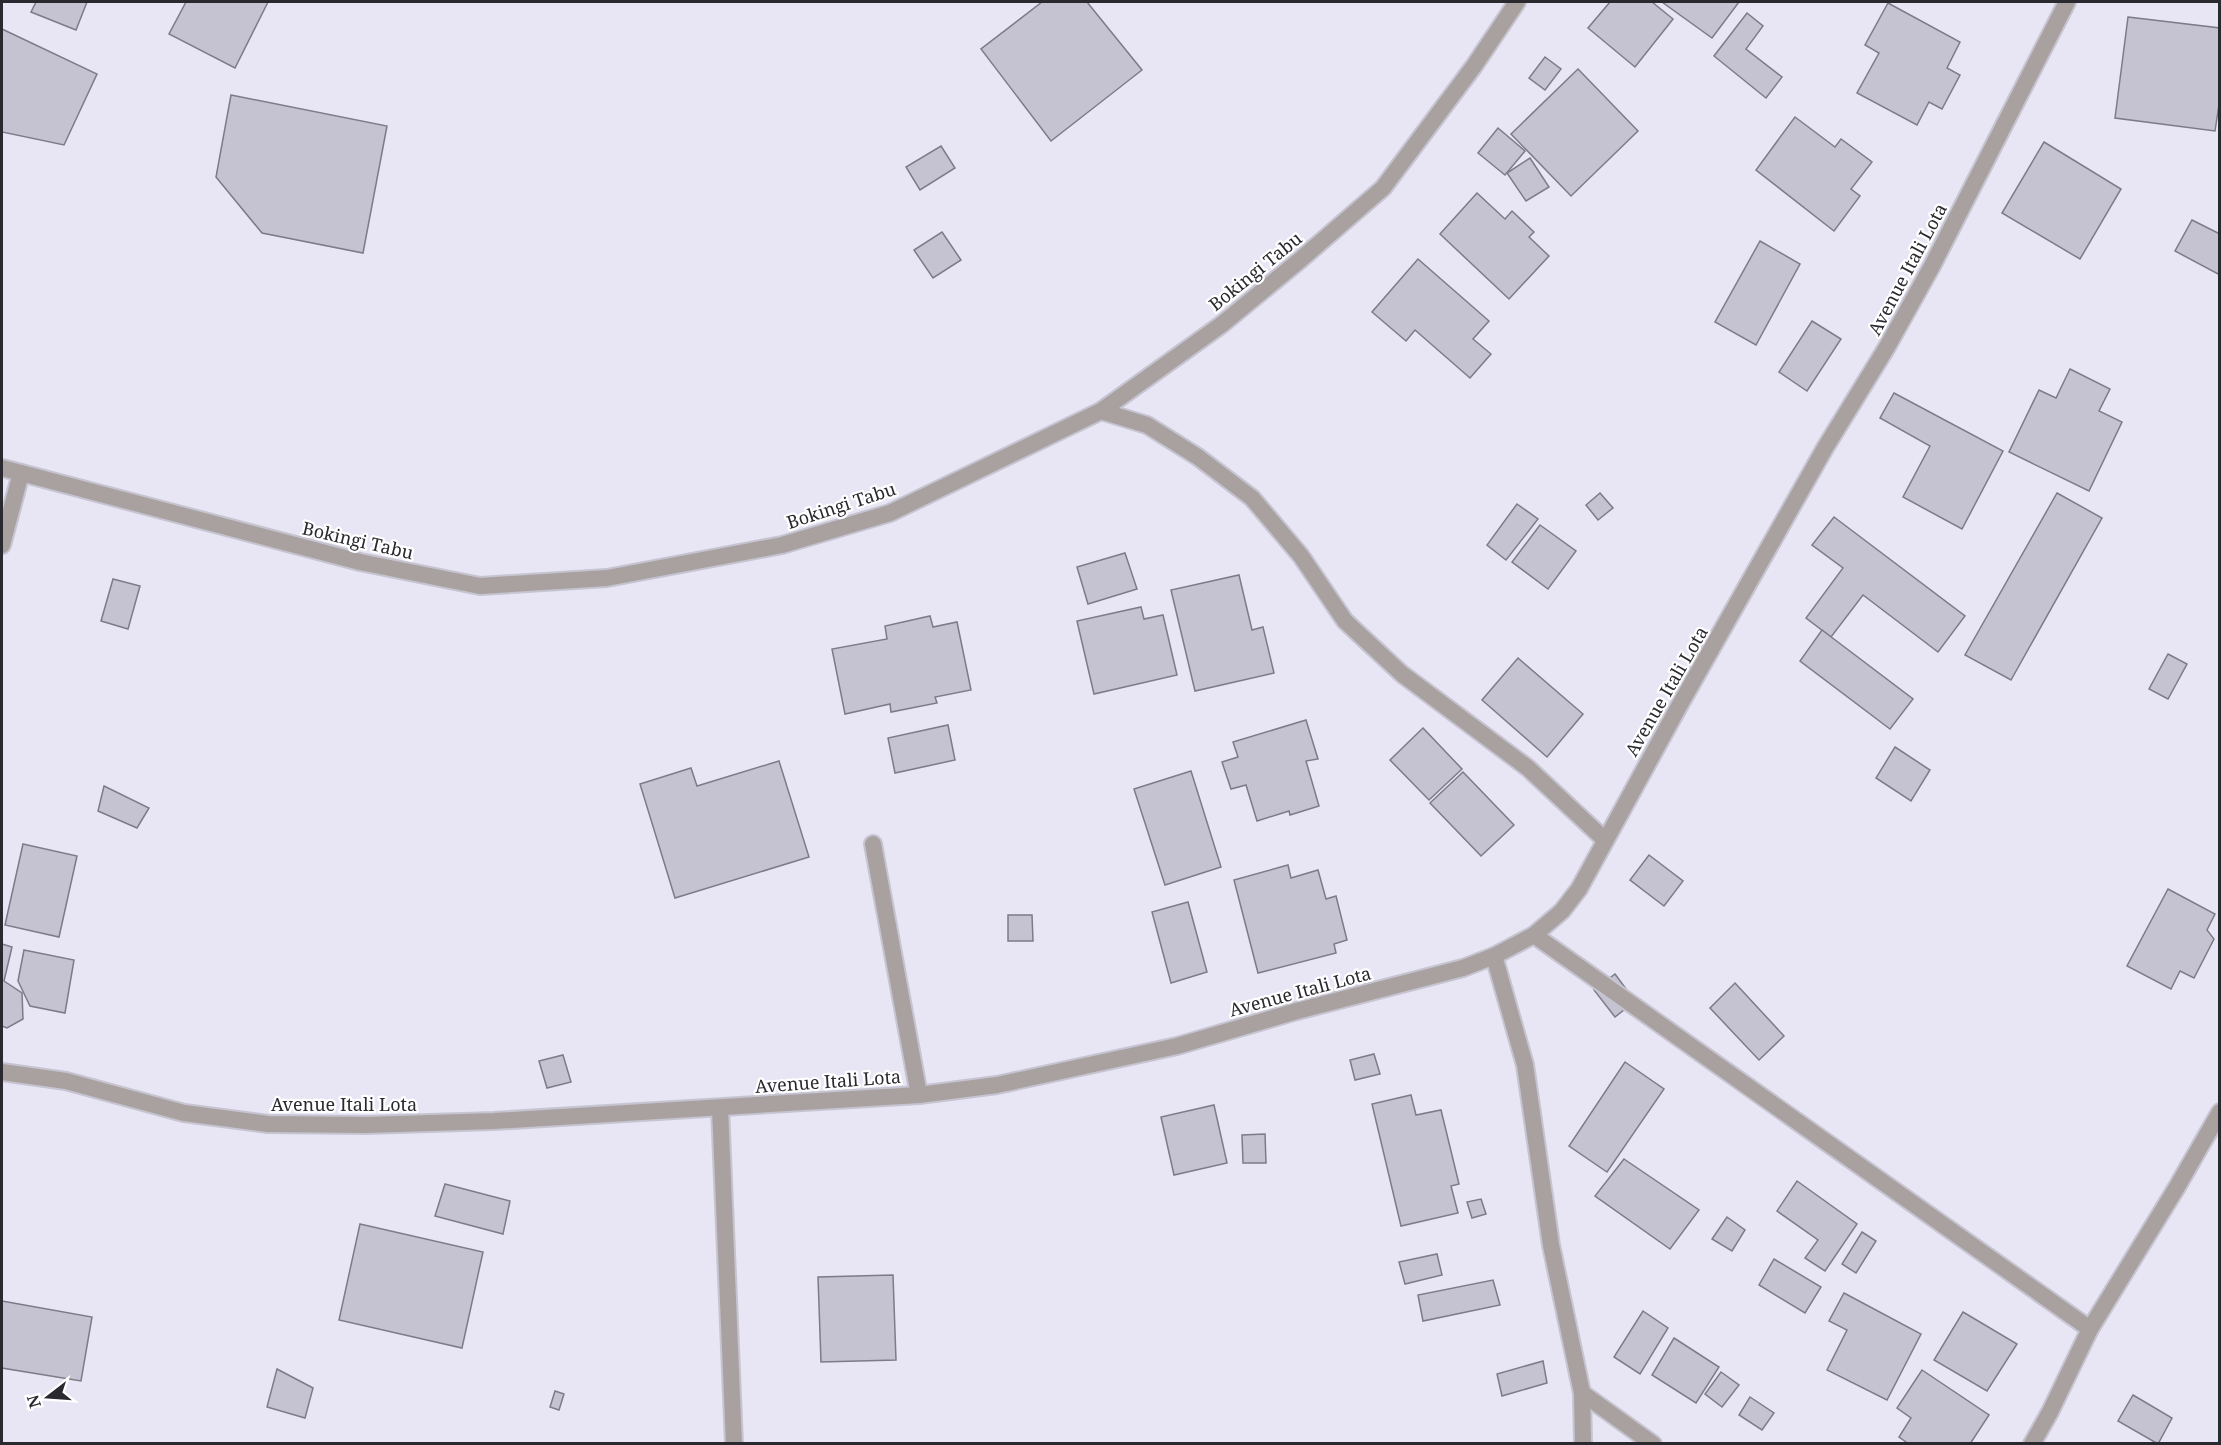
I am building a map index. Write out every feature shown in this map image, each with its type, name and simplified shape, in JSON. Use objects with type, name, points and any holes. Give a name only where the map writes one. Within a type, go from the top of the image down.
[{"type":"street","name":"Bokingi Tabu","points":[[2,468],[360,562],[480,586],[607,578],[782,545],[890,513],[1101,411],[1221,325],[1383,188],[1474,66],[1517,2]]},
{"type":"street","name":"Avenue Itali Lota","points":[[2,1072],[66,1081],[184,1113],[268,1124],[366,1125],[494,1121],[919,1095],[997,1085],[1177,1046],[1297,1011],[1464,968],[1494,956],[1534,935],[1562,911],[1579,889],[1825,448],[1887,347],[1932,266],[2067,2]]},
{"type":"street","points":[[1101,411],[1147,425],[1198,456],[1252,498],[1301,555],[1345,621],[1398,671],[1528,768],[1605,840]]},
{"type":"street","points":[[2,545],[21,473]]},
{"type":"street","points":[[873,843],[919,1095]]},
{"type":"street","points":[[1534,935],[2090,1329]]},
{"type":"street","points":[[1494,956],[1525,1065],[1551,1245],[1582,1394],[1583,1443]]},
{"type":"street","points":[[720,1108],[734,1443]]},
{"type":"street","points":[[2032,1443],[2050,1412],[2090,1329],[2178,1187],[2220,1112]]},
{"type":"street","points":[[1582,1394],[1653,1443]]},
{"type":"building","points":[[36,2],[87,2],[76,30],[31,12]]},
{"type":"building","points":[[186,2],[268,2],[235,68],[169,34]]},
{"type":"building","points":[[1042,2],[1087,2],[1142,70],[1051,141],[981,49]]},
{"type":"building","points":[[1610,2],[1652,2],[1673,19],[1635,67],[1588,28]]},
{"type":"building","points":[[1662,2],[1739,2],[1712,38]]},
{"type":"building","points":[[1888,3],[1960,42],[1947,68],[1960,75],[1942,109],[1929,102],[1917,125],[1857,93],[1879,53],[1865,45]]},
{"type":"building","points":[[1747,13],[1763,26],[1746,49],[1782,77],[1766,98],[1714,56]]},
{"type":"building","points":[[2128,17],[2220,28],[2220,98],[2215,131],[2115,118]]},
{"type":"building","points":[[2,29],[97,74],[64,145],[2,132]]},
{"type":"building","points":[[1545,57],[1561,69],[1545,90],[1529,78]]},
{"type":"building","points":[[1578,69],[1638,131],[1571,196],[1511,134]]},
{"type":"building","points":[[231,95],[387,126],[363,253],[262,233],[216,177]]},
{"type":"building","points":[[1795,117],[1835,147],[1841,139],[1872,162],[1851,189],[1860,196],[1834,231],[1756,170]]},
{"type":"building","points":[[1498,128],[1525,151],[1505,175],[1478,153]]},
{"type":"building","points":[[2044,142],[2121,189],[2080,259],[2002,213]]},
{"type":"building","points":[[941,146],[955,168],[920,190],[906,167]]},
{"type":"building","points":[[1530,158],[1549,187],[1526,201],[1507,173]]},
{"type":"building","points":[[1477,193],[1505,219],[1512,211],[1534,232],[1529,237],[1549,256],[1509,299],[1440,234]]},
{"type":"building","points":[[2192,220],[2220,234],[2220,275],[2175,251]]},
{"type":"building","points":[[942,232],[961,260],[933,278],[914,250]]},
{"type":"building","points":[[1760,241],[1800,264],[1756,345],[1715,322]]},
{"type":"building","points":[[1418,259],[1489,321],[1473,339],[1491,354],[1470,378],[1415,330],[1406,341],[1372,312]]},
{"type":"building","points":[[1812,321],[1841,339],[1807,391],[1779,372]]},
{"type":"building","points":[[2070,369],[2110,389],[2099,411],[2122,422],[2089,491],[2009,452],[2039,390],[2056,398]]},
{"type":"building","points":[[1894,393],[2003,451],[1962,529],[1903,497],[1930,446],[1880,418]]},
{"type":"building","points":[[1600,493],[1613,508],[1598,520],[1586,505]]},
{"type":"building","points":[[2057,493],[2102,518],[2011,680],[1965,655]]},
{"type":"building","points":[[1517,504],[1538,519],[1506,560],[1487,545]]},
{"type":"building","points":[[1834,517],[1965,616],[1938,652],[1863,595],[1831,637],[1806,618],[1843,568],[1812,545]]},
{"type":"building","points":[[1540,525],[1576,551],[1548,589],[1512,562]]},
{"type":"building","points":[[1125,553],[1137,589],[1088,604],[1077,567]]},
{"type":"building","points":[[1239,575],[1252,630],[1263,627],[1274,673],[1195,691],[1171,590]]},
{"type":"building","points":[[113,579],[140,586],[128,629],[101,621]]},
{"type":"building","points":[[1141,607],[1144,619],[1163,615],[1177,675],[1094,694],[1077,621]]},
{"type":"building","points":[[930,616],[933,627],[957,622],[971,690],[935,697],[937,703],[891,712],[890,704],[845,714],[832,649],[887,639],[885,626]]},
{"type":"building","points":[[1822,630],[1913,699],[1890,729],[1800,661]]},
{"type":"building","points":[[2168,654],[2187,664],[2168,699],[2149,689]]},
{"type":"building","points":[[1518,658],[1583,714],[1547,757],[1482,700]]},
{"type":"building","points":[[1306,720],[1318,759],[1306,761],[1319,806],[1290,815],[1289,811],[1257,821],[1246,785],[1231,789],[1222,762],[1238,757],[1233,742]]},
{"type":"building","points":[[948,725],[955,760],[895,773],[888,738]]},
{"type":"building","points":[[1423,728],[1462,769],[1429,800],[1390,760]]},
{"type":"building","points":[[1895,747],[1930,770],[1911,801],[1876,778]]},
{"type":"building","points":[[779,761],[809,857],[675,898],[640,784],[691,768],[697,786]]},
{"type":"building","points":[[1191,771],[1221,867],[1165,885],[1134,789]]},
{"type":"building","points":[[1463,772],[1514,825],[1481,856],[1430,803]]},
{"type":"building","points":[[104,786],[149,808],[137,828],[98,811]]},
{"type":"building","points":[[23,844],[77,856],[59,937],[5,925]]},
{"type":"building","points":[[1649,855],[1683,881],[1664,906],[1630,880]]},
{"type":"building","points":[[1288,865],[1291,878],[1318,870],[1326,899],[1336,896],[1347,940],[1334,944],[1336,953],[1258,973],[1234,880]]},
{"type":"building","points":[[2168,889],[2215,914],[2207,930],[2214,939],[2194,978],[2180,971],[2171,989],[2127,966]]},
{"type":"building","points":[[1188,902],[1207,972],[1171,983],[1152,912]]},
{"type":"building","points":[[1008,915],[1032,915],[1033,941],[1008,941]]},
{"type":"building","points":[[2,944],[12,947],[4,981],[22,993],[23,1019],[7,1028],[2,1026]]},
{"type":"building","points":[[24,950],[74,960],[65,1013],[30,1006],[18,981]]},
{"type":"building","points":[[1615,974],[1635,1001],[1615,1017],[1594,990]]},
{"type":"building","points":[[1735,983],[1784,1036],[1759,1060],[1710,1008]]},
{"type":"building","points":[[1374,1054],[1380,1074],[1355,1080],[1350,1060]]},
{"type":"building","points":[[563,1055],[571,1082],[547,1088],[539,1061]]},
{"type":"building","points":[[1625,1062],[1664,1089],[1607,1172],[1569,1146]]},
{"type":"building","points":[[1411,1095],[1416,1115],[1441,1110],[1459,1184],[1451,1186],[1458,1213],[1401,1226],[1372,1104]]},
{"type":"building","points":[[1214,1105],[1227,1163],[1174,1175],[1161,1117]]},
{"type":"building","points":[[1265,1134],[1266,1163],[1243,1163],[1242,1135]]},
{"type":"building","points":[[1624,1159],[1699,1210],[1670,1249],[1595,1196]]},
{"type":"building","points":[[1797,1181],[1857,1224],[1825,1271],[1805,1258],[1818,1240],[1777,1211]]},
{"type":"building","points":[[445,1184],[510,1201],[503,1234],[435,1216]]},
{"type":"building","points":[[1481,1199],[1486,1214],[1472,1218],[1467,1202]]},
{"type":"building","points":[[1727,1217],[1745,1230],[1732,1251],[1712,1239]]},
{"type":"building","points":[[360,1224],[483,1252],[462,1348],[339,1320]]},
{"type":"building","points":[[1862,1232],[1876,1241],[1856,1273],[1842,1264]]},
{"type":"building","points":[[1437,1254],[1442,1275],[1405,1284],[1399,1262]]},
{"type":"building","points":[[1774,1259],[1821,1287],[1805,1313],[1759,1285]]},
{"type":"building","points":[[893,1275],[896,1360],[821,1362],[818,1277]]},
{"type":"building","points":[[1493,1280],[1500,1305],[1423,1321],[1418,1295]]},
{"type":"building","points":[[1844,1293],[1921,1334],[1887,1400],[1827,1370],[1847,1330],[1829,1321]]},
{"type":"building","points":[[2,1301],[92,1317],[81,1381],[2,1368]]},
{"type":"building","points":[[1643,1311],[1668,1328],[1640,1374],[1614,1357]]},
{"type":"building","points":[[1963,1312],[2017,1344],[1987,1391],[1934,1360]]},
{"type":"building","points":[[1674,1338],[1719,1367],[1696,1403],[1652,1375]]},
{"type":"building","points":[[1543,1361],[1547,1383],[1502,1396],[1497,1374]]},
{"type":"building","points":[[277,1369],[313,1388],[305,1418],[267,1407]]},
{"type":"building","points":[[1922,1370],[1989,1415],[1970,1444],[1909,1444],[1899,1437],[1911,1418],[1897,1408]]},
{"type":"building","points":[[1721,1372],[1739,1385],[1722,1407],[1705,1394]]},
{"type":"building","points":[[555,1391],[564,1394],[559,1410],[550,1407]]},
{"type":"building","points":[[2133,1395],[2172,1418],[2158,1444],[2118,1421]]},
{"type":"building","points":[[1750,1397],[1774,1413],[1762,1430],[1739,1415]]}]
